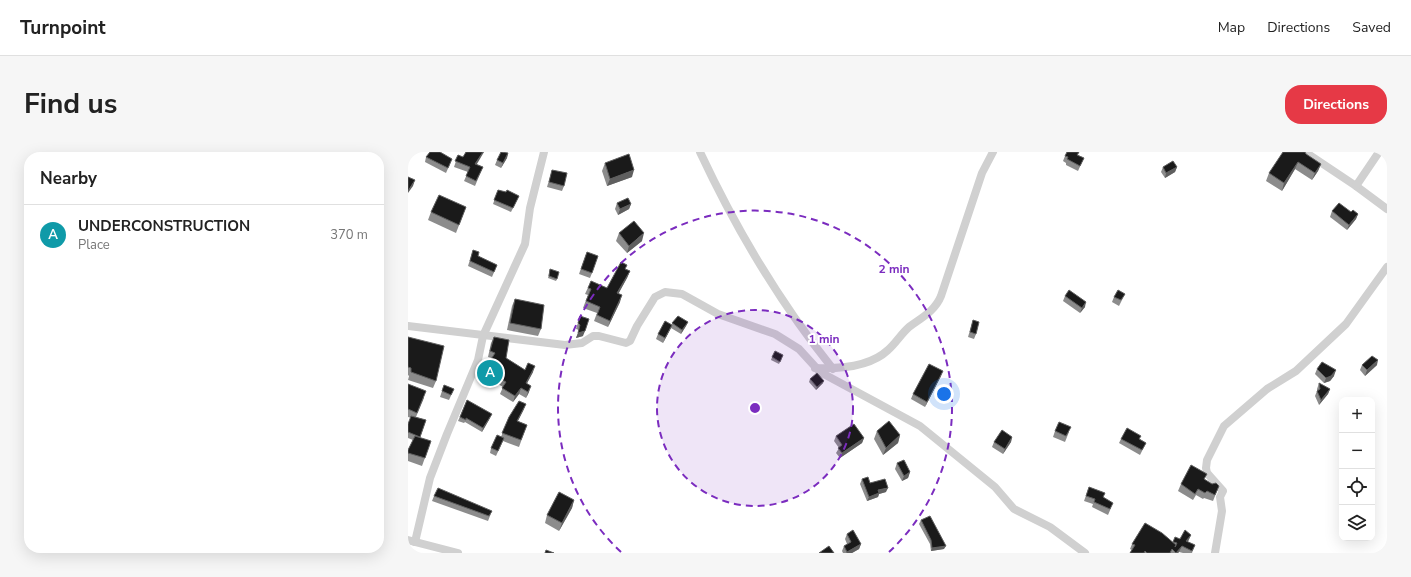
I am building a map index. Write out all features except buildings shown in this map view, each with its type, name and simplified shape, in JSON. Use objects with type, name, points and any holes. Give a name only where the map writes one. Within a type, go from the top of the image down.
[{"type":"street","points":[[458,553],[431,550],[412,541],[430,478],[478,360],[483,336],[525,244],[530,208],[544,152]]},
{"type":"street","points":[[700,152],[721,198],[749,245],[805,334],[833,369]]},
{"type":"street","points":[[815,368],[833,369],[874,360],[887,351],[907,329],[936,306],[941,296],[982,173],[993,152]]},
{"type":"street","points":[[1304,152],[1356,186],[1387,209]]},
{"type":"street","points":[[1356,186],[1379,152]]},
{"type":"street","points":[[1215,553],[1222,511],[1220,497],[1223,492],[1207,473],[1206,468],[1207,460],[1220,432],[1230,420],[1267,389],[1296,371],[1346,324],[1387,267]]},
{"type":"street","points":[[408,326],[565,346],[582,343],[593,336],[599,336],[626,343],[630,341],[637,326],[655,298],[665,292],[682,294],[730,320],[780,337],[799,350],[815,368],[839,383],[920,426],[995,487],[1014,509],[1050,527],[1085,553]]},
{"type":"place","name":"UNDERCONSTRUCTION","points":[[490,373]]}]
